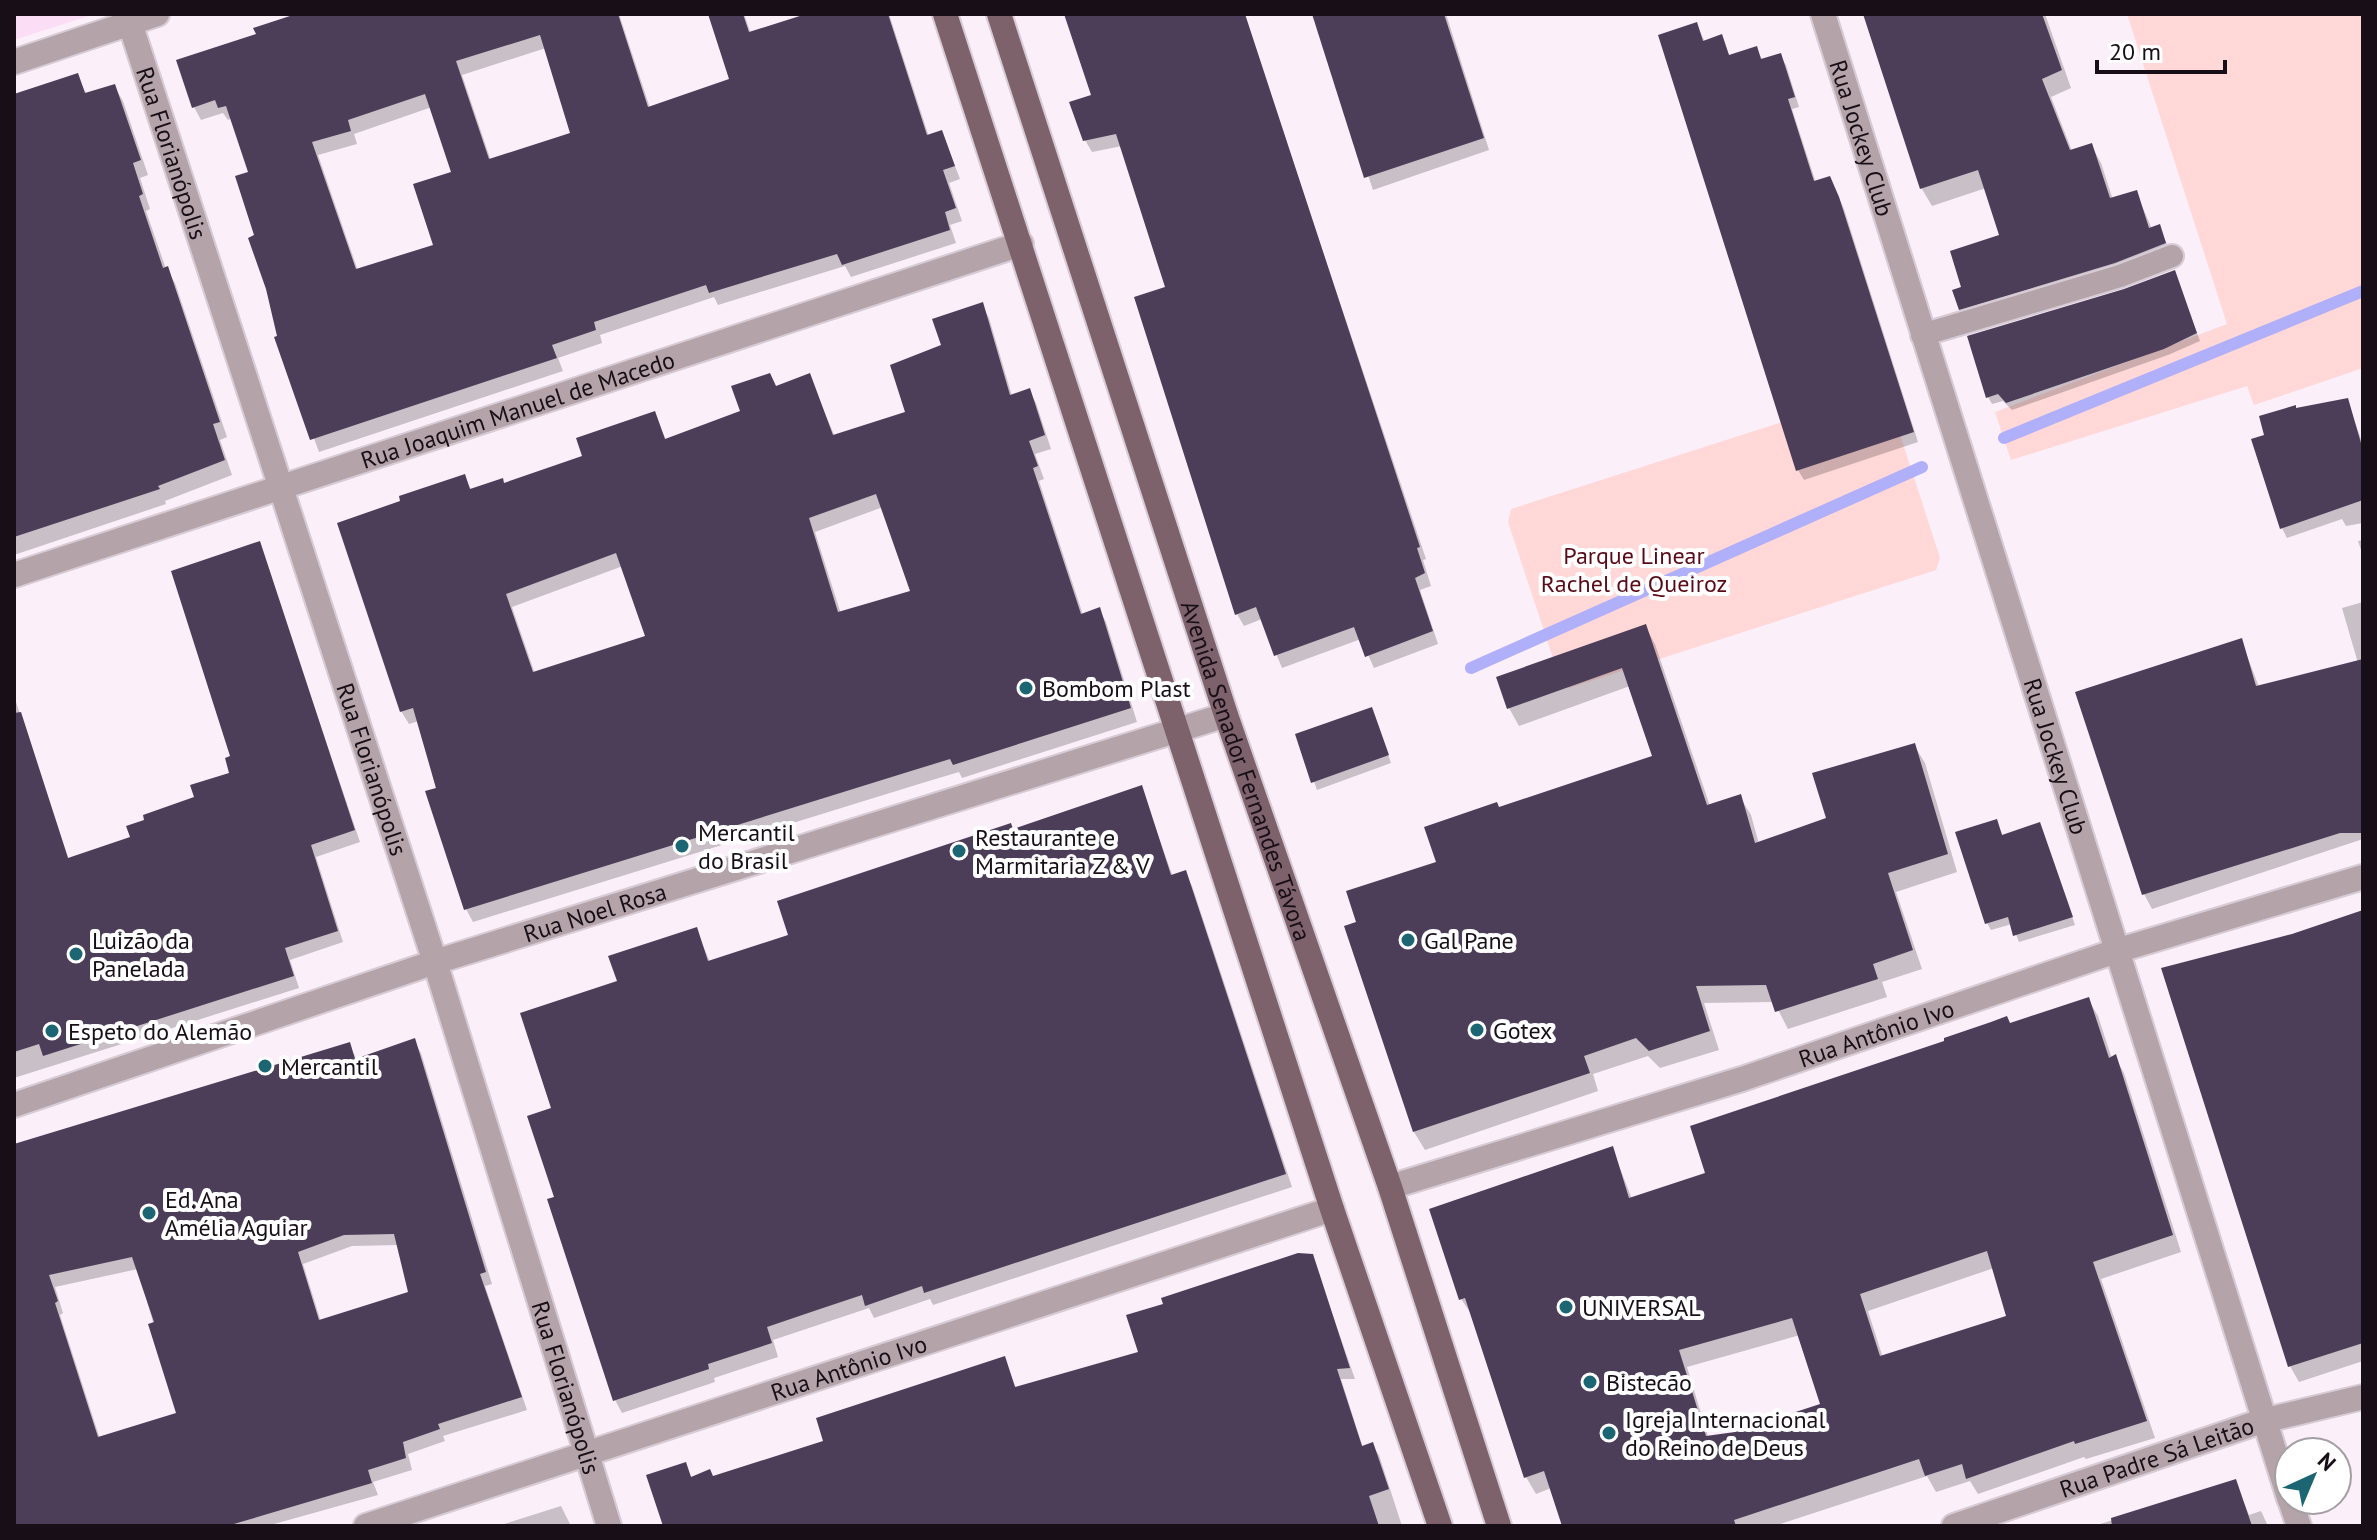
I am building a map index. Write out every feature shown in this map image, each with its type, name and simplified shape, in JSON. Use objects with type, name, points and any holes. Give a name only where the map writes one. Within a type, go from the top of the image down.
[{"type":"main road","name":"Avenida Senador Fernandes Távora","points":[[945,14],[1332,1209],[1440,1526]]},
{"type":"main road","name":"Avenida Senador Fernandes Távora","points":[[999,14],[1226,715],[1390,1187],[1499,1526]]},
{"type":"street","points":[[14,62],[129,18],[157,14]]},
{"type":"street","name":"Rua Jockey Club","points":[[1823,14],[2273,1453]]},
{"type":"street","name":"Rua Florianópolis","points":[[129,18],[435,962],[584,1454],[609,1526]]},
{"type":"street","name":"Rua Joaquim Manuel de Macedo","points":[[14,575],[1021,244]]},
{"type":"street","name":"Rua Noel Rosa","points":[[14,1105],[435,962],[1226,715]]},
{"type":"street","name":"Rua Antônio Ivo","points":[[1390,1187],[1742,1079],[2116,951],[2363,877]]},
{"type":"street","name":"Rua Antônio Ivo","points":[[366,1526],[1332,1209]]},
{"type":"street","name":"Rua Padre Sá Leitão","points":[[1954,1526],[2262,1421],[2363,1397]]},
{"type":"lane","points":[[1922,335],[2120,276],[2172,256]]},
{"type":"shaded area","points":[[14,14],[92,14],[92,15],[14,40]]},
{"type":"green space","points":[[2127,14],[2363,14],[2363,368],[2254,405],[2247,386],[2011,460],[1995,412],[2227,324]]},
{"type":"green space","name":"Parque Linear Rachel de Queiroz","points":[[1879,391],[1889,400],[1940,558],[1936,570],[1569,688],[1562,685],[1508,522],[1511,509]]},
{"type":"building","points":[[296,14],[618,14],[648,107],[729,79],[708,14],[743,14],[749,32],[806,14],[888,14],[927,135],[942,130],[955,166],[943,170],[956,208],[945,212],[950,230],[842,265],[837,254],[709,293],[706,285],[594,322],[596,330],[552,345],[557,358],[310,440],[274,337],[277,336],[266,289],[248,238],[254,235],[235,176],[248,172],[226,106],[218,108],[215,100],[192,108],[176,60],[256,34],[253,28]],"holes":[[[540,35],[570,133],[489,159],[456,61]],[[425,94],[451,172],[413,184],[433,245],[356,269],[312,142],[351,131],[348,120]]]},
{"type":"building","points":[[1064,14],[1245,14],[1420,547],[1417,548],[1425,573],[1415,578],[1433,631],[1365,657],[1354,627],[1274,656],[1256,607],[1235,615],[1134,297],[1165,287],[1116,134],[1083,141],[1069,102],[1091,95]]},
{"type":"building","points":[[1312,14],[1444,14],[1484,138],[1364,178]]},
{"type":"building","points":[[1863,14],[2042,14],[2062,70],[2042,79],[2070,150],[2092,143],[2110,198],[2137,190],[2149,228],[2160,224],[2166,243],[2115,263],[1959,310],[1952,290],[1961,287],[1950,251],[1999,235],[1978,170],[1920,189]]},
{"type":"building","points":[[1697,22],[1703,41],[1722,34],[1729,55],[1757,46],[1761,59],[1781,53],[1795,97],[1788,99],[1814,181],[1830,176],[1839,197],[1914,432],[1796,471],[1658,35]]},
{"type":"building","points":[[78,73],[85,93],[115,84],[141,160],[133,163],[143,194],[139,196],[163,268],[168,266],[220,422],[213,424],[225,460],[158,486],[160,489],[14,537],[14,94]]},
{"type":"building","points":[[2175,270],[2197,333],[2164,349],[2006,403],[1998,394],[1986,398],[1967,336],[2124,289]]},
{"type":"building","points":[[983,302],[1010,395],[1030,388],[1045,435],[1029,441],[1038,466],[1033,468],[1081,614],[1100,607],[1131,708],[953,765],[950,759],[464,910],[425,791],[436,788],[413,708],[400,712],[337,523],[400,501],[399,496],[465,474],[470,489],[503,478],[504,483],[582,456],[576,438],[655,411],[665,439],[740,411],[731,386],[770,373],[776,386],[810,373],[833,435],[905,412],[890,365],[941,345],[932,319]],"holes":[[[876,494],[910,591],[838,612],[809,518]],[[616,553],[645,636],[533,672],[506,594]]]},
{"type":"building","points":[[2348,398],[2363,450],[2363,500],[2280,529],[2251,439],[2264,435],[2259,416],[2296,405],[2296,408]]},
{"type":"building","points":[[260,541],[355,830],[311,845],[338,931],[285,948],[294,976],[43,1056],[39,1044],[14,1052],[14,713],[21,712],[68,858],[130,837],[126,826],[144,820],[143,815],[194,797],[190,785],[229,773],[225,758],[230,756],[171,571]]},
{"type":"building","points":[[1646,624],[1707,805],[1741,794],[1755,843],[1826,818],[1812,773],[1915,743],[1948,854],[1888,873],[1913,950],[1873,964],[1878,979],[1775,1012],[1766,985],[1696,986],[1710,1031],[1649,1051],[1636,1038],[1584,1056],[1590,1073],[1413,1132],[1344,926],[1356,922],[1346,891],[1436,862],[1424,827],[1497,802],[1499,807],[1652,756],[1622,668],[1507,709],[1496,677]]},
{"type":"building","points":[[2242,638],[2256,686],[2363,659],[2363,833],[2340,833],[2142,895],[2075,692]]},
{"type":"building","points":[[1372,707],[1389,755],[1311,783],[1295,734]]},
{"type":"building","points":[[1142,785],[1171,875],[1186,870],[1286,1174],[924,1293],[922,1286],[865,1306],[862,1295],[817,1310],[767,1327],[772,1343],[708,1364],[709,1369],[613,1401],[547,1199],[554,1197],[527,1116],[551,1108],[520,1013],[617,981],[608,956],[697,927],[708,961],[788,935],[777,901],[1011,823],[1013,829]]},
{"type":"building","points":[[1997,819],[2002,835],[2040,822],[2073,917],[2013,936],[2008,917],[1985,924],[1955,832]]},
{"type":"building","points":[[2363,910],[2363,1343],[2288,1367],[2161,968],[2292,934]]},
{"type":"building","points":[[2089,997],[2109,1058],[2116,1054],[2173,1235],[2093,1262],[2147,1421],[2075,1444],[2074,1441],[1966,1479],[1962,1464],[1925,1476],[1919,1459],[1734,1520],[1736,1526],[1562,1526],[1544,1471],[1524,1478],[1465,1298],[1459,1300],[1429,1209],[1613,1146],[1629,1198],[1705,1173],[1690,1126],[1944,1041],[1944,1038],[2007,1016],[2010,1023]],"holes":[[[1987,1251],[2006,1316],[1880,1356],[1860,1294]],[[1792,1318],[1820,1404],[1735,1432],[1706,1436],[1679,1350]]]},
{"type":"building","points":[[415,1038],[486,1272],[480,1274],[522,1397],[438,1424],[440,1429],[403,1442],[406,1458],[368,1470],[372,1483],[227,1526],[14,1526],[14,1144],[350,1042],[355,1059]],"holes":[[[394,1234],[408,1292],[319,1320],[298,1252],[344,1235]],[[132,1257],[154,1322],[148,1324],[176,1413],[98,1437],[49,1275]]]},
{"type":"building","points":[[1298,1253],[1313,1254],[1350,1368],[1337,1369],[1362,1446],[1373,1442],[1389,1489],[1369,1496],[1379,1526],[663,1526],[646,1475],[686,1462],[691,1477],[710,1469],[713,1476],[823,1441],[816,1418],[1005,1356],[1015,1387],[1138,1352],[1126,1315],[1163,1304],[1161,1298]]},
{"type":"building","points":[[2236,1479],[2252,1526],[2112,1526],[2111,1518]]},
{"type":"waterway","points":[[2004,438],[2363,291]]},
{"type":"waterway","points":[[1471,668],[1922,467]]},
{"type":"place","name":"Bombom Plast","points":[[1026,688]]},
{"type":"place","name":"Mercantil do Brasil","points":[[682,846]]},
{"type":"place","name":"Restaurante e Marmitaria Z & V","points":[[959,851]]},
{"type":"place","name":"Gal Pane","points":[[1408,940]]},
{"type":"place","name":"Luizão da Panelada","points":[[76,954]]},
{"type":"place","name":"Gotex","points":[[1477,1030]]},
{"type":"place","name":"Espeto do Alemão","points":[[52,1031]]},
{"type":"place","name":"Mercantil","points":[[265,1066]]},
{"type":"place","name":"Ed. Ana Amélia Aguiar","points":[[149,1213]]},
{"type":"place","name":"UNIVERSAL","points":[[1566,1307]]},
{"type":"place","name":"Bistecão","points":[[1590,1382]]},
{"type":"place","name":"Igreja Internacional do Reino de Deus","points":[[1609,1433]]}]
